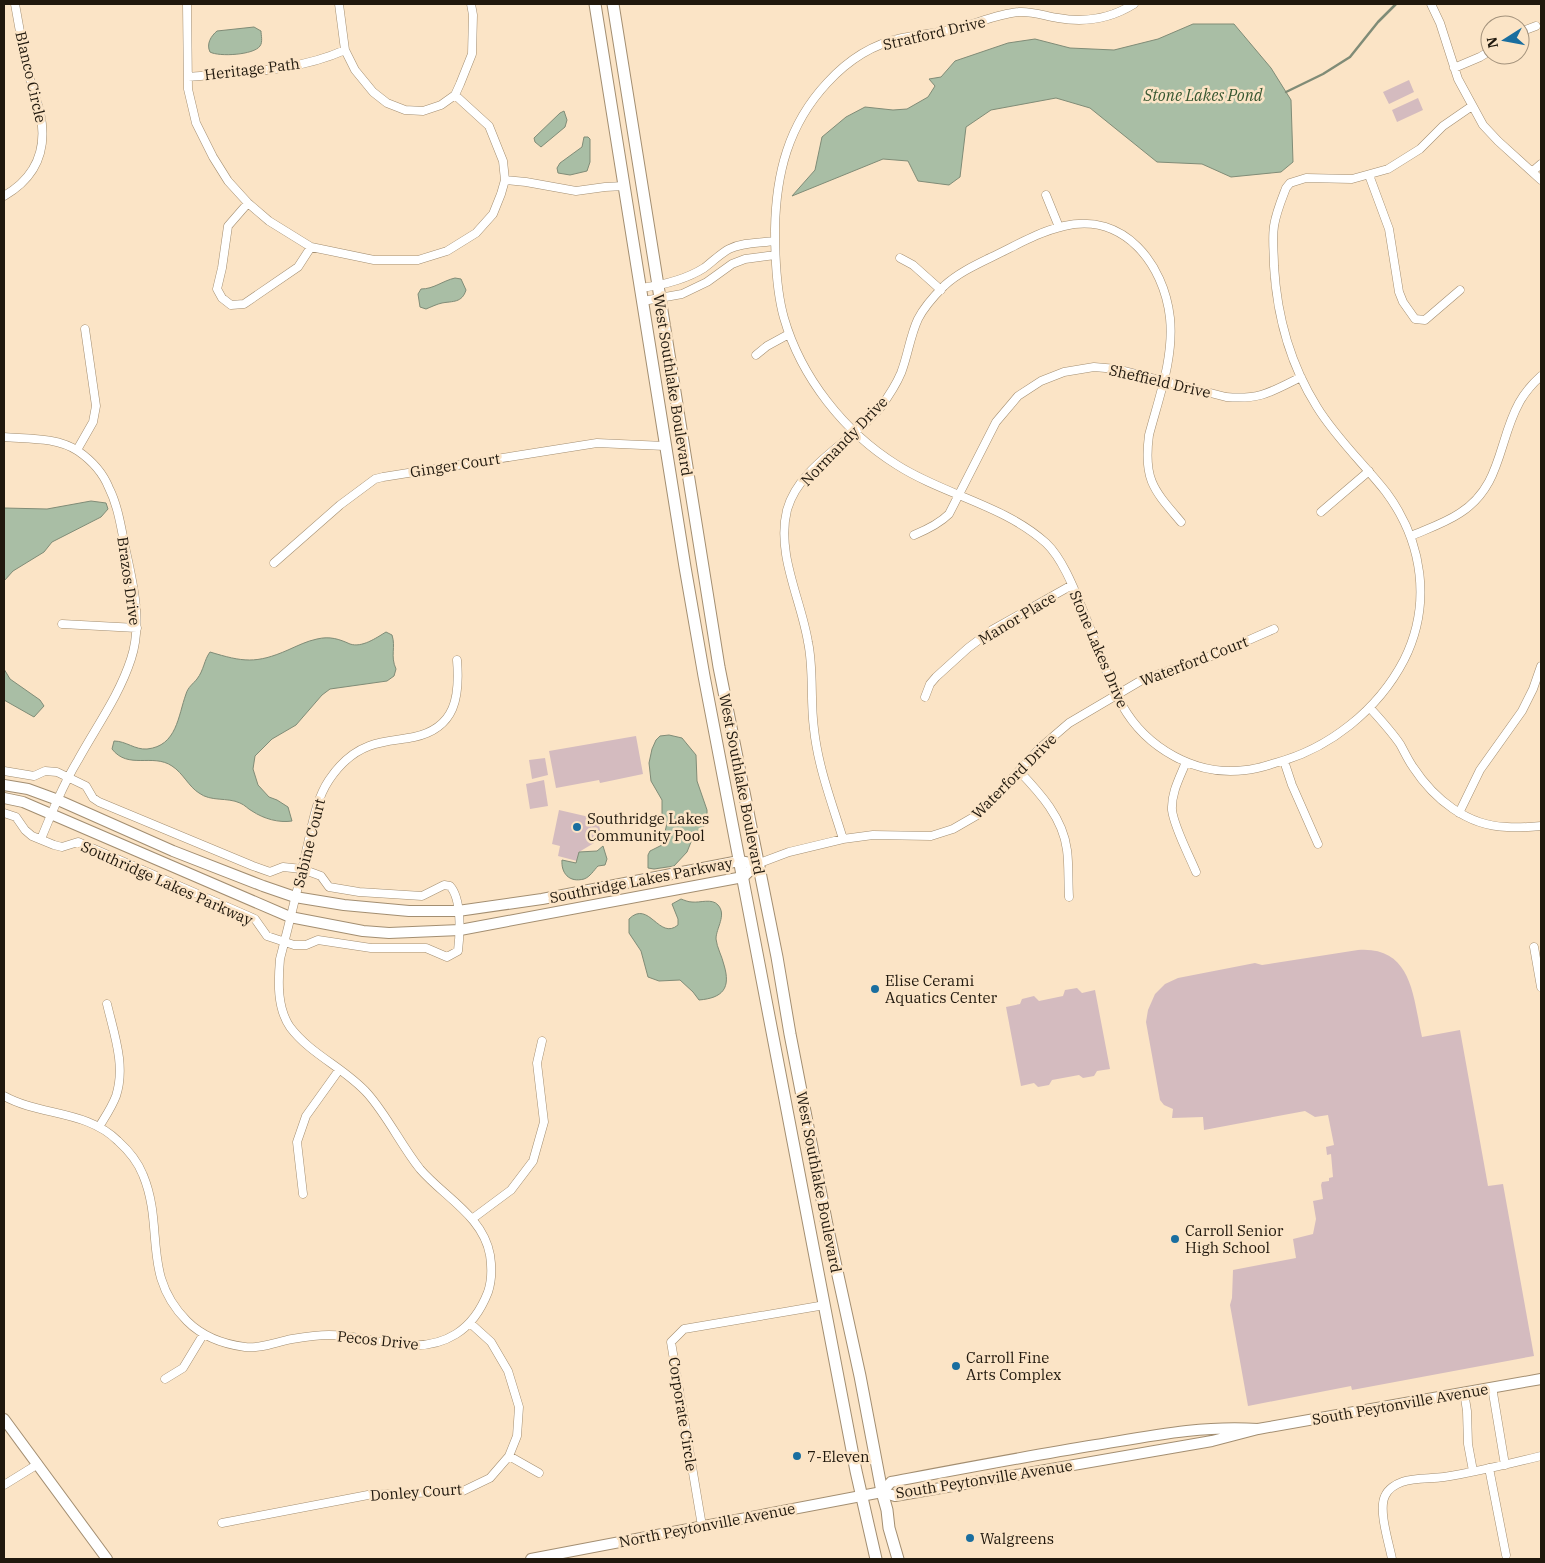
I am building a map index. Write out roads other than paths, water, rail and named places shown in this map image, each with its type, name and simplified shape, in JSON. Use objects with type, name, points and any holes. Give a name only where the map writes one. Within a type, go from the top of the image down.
[{"type":"main road","name":"West Southlake Boulevard","points":[[595,4],[686,576],[742,877],[862,1496],[876,1559]]},
{"type":"main road","name":"West Southlake Boulevard","points":[[613,4],[718,658],[827,1225],[860,1376],[889,1528],[898,1559]]},
{"type":"street","name":"Blanco Circle","points":[[4,196],[24,181],[32,171],[39,158],[43,127],[40,110],[30,81],[15,4]]},
{"type":"street","points":[[187,4],[188,89],[196,123],[213,157],[228,181],[248,203],[269,221],[311,247],[374,260],[418,260],[447,251],[476,233],[493,214],[505,180],[503,161],[489,126],[455,95]]},
{"type":"street","points":[[339,4],[345,50],[372,92],[387,103],[405,110],[423,111],[441,105],[455,95],[472,54],[474,15],[471,4]]},
{"type":"street","name":"Stratford Drive","points":[[855,432],[817,388],[789,334],[782,313],[775,255],[776,207],[785,154],[797,123],[814,97],[840,69],[862,53],[882,44],[898,39],[947,31],[1012,13],[1029,12],[1067,20],[1084,21],[1118,14],[1134,4]]},
{"type":"street","points":[[1431,4],[1440,23],[1458,79],[1483,125],[1541,180]]},
{"type":"street","points":[[1530,28],[1536,26]]},
{"type":"street","name":"Heritage Path","points":[[188,77],[289,67],[330,57],[345,50]]},
{"type":"street","points":[[1454,68],[1480,57]]},
{"type":"street","name":"Stone Lakes Drive","points":[[855,432],[897,465],[1020,523],[1047,544],[1055,553],[1072,585],[1116,694],[1130,718],[1142,732],[1164,750],[1186,762],[1208,768],[1239,771],[1284,761],[1323,744],[1370,708],[1386,689],[1406,657],[1418,625],[1420,568],[1411,536],[1390,498],[1319,411],[1300,377],[1286,343],[1275,279],[1273,241],[1278,212],[1286,188],[1290,183],[1306,178],[1352,179],[1388,169],[1420,149],[1443,126],[1472,106]]},
{"type":"street","points":[[1533,171],[1541,164]]},
{"type":"street","points":[[1369,175],[1389,230],[1399,292],[1403,302],[1415,319],[1425,320],[1460,290]]},
{"type":"street","points":[[505,180],[576,191],[624,186]]},
{"type":"street","points":[[1046,195],[1059,227]]},
{"type":"street","points":[[248,203],[228,226],[217,289],[222,298],[231,305],[244,304],[298,267],[311,247]]},
{"type":"street","name":"Normandy Drive","points":[[842,839],[814,733],[808,642],[786,556],[784,536],[787,510],[793,495],[801,484],[826,457],[874,415],[895,386],[902,371],[917,321],[922,312],[941,290],[970,268],[1030,238],[1059,227],[1088,224],[1108,227],[1126,238],[1150,260],[1156,270],[1168,306],[1170,319],[1169,354],[1149,435],[1147,449],[1148,471],[1156,492],[1181,522]]},
{"type":"street","points":[[641,288],[657,286],[692,274],[704,268],[728,249],[742,244],[775,241]]},
{"type":"street","points":[[643,301],[682,294],[708,282],[732,264],[745,259],[775,255]]},
{"type":"street","points":[[900,258],[914,265],[941,290]]},
{"type":"street","points":[[77,450],[93,422],[96,406],[85,329]]},
{"type":"street","points":[[756,355],[767,346],[789,334]]},
{"type":"street","name":"Sheffield Drive","points":[[914,536],[927,530],[949,514],[996,422],[1018,396],[1040,380],[1064,372],[1094,367],[1118,369],[1226,397],[1242,398],[1257,397],[1300,377]]},
{"type":"street","points":[[1411,536],[1461,513],[1482,492],[1496,469],[1509,424],[1518,403],[1530,387],[1541,377]]},
{"type":"street","name":"Brazos Drive","points":[[4,437],[48,440],[77,450],[99,470],[110,488],[120,522],[131,574],[137,628],[131,659],[124,676],[113,700],[69,778],[41,839]]},
{"type":"street","name":"Ginger Court","points":[[274,563],[340,505],[383,476],[597,443],[665,446]]},
{"type":"street","points":[[1321,512],[1369,471]]},
{"type":"street","name":"Manor Place","points":[[925,697],[930,684],[936,677],[968,648],[992,630],[1072,585]]},
{"type":"street","points":[[62,624],[137,628]]},
{"type":"street","name":"Waterford Court","points":[[1116,694],[1142,680],[1217,654],[1274,629]]},
{"type":"street","name":"Sabine Court","points":[[295,897],[317,806],[328,781],[351,756],[368,746],[417,736],[434,730],[441,725],[456,702],[459,680],[457,660]]},
{"type":"street","points":[[1459,813],[1480,770],[1522,711],[1534,689],[1541,666]]},
{"type":"street","name":"Waterford Drive","points":[[757,864],[789,852],[842,839],[873,835],[931,836],[953,829],[979,814],[992,803],[1040,748],[1069,723],[1116,694]]},
{"type":"street","points":[[1370,708],[1399,743],[1412,767],[1430,790],[1443,802],[1459,813],[1476,821],[1505,828],[1541,826]]},
{"type":"street","points":[[1284,761],[1318,844]]},
{"type":"street","points":[[1186,762],[1176,786],[1172,811],[1196,872]]},
{"type":"street","name":"Southridge Lakes Parkway","points":[[4,771],[34,776],[45,771],[52,771],[86,786],[93,798],[99,802],[270,872],[283,867],[302,869],[322,876],[329,887],[359,892],[422,896],[444,885],[450,886],[454,890],[457,900],[460,930],[458,951],[447,957],[426,948],[371,948],[318,940],[300,946],[284,942],[267,936],[255,920],[246,915],[78,842],[62,847],[32,836],[16,817],[4,813]]},
{"type":"street","points":[[1019,771],[1037,790],[1059,824],[1067,849],[1069,897]]},
{"type":"street","name":"Southridge Lakes Parkway","points":[[4,785],[28,789],[58,800],[173,851],[295,897],[344,905],[409,911],[458,911],[542,899],[739,860],[757,864]]},
{"type":"street","name":"Southridge Lakes Parkway","points":[[4,798],[23,802],[290,917],[389,934],[460,930],[742,877],[757,864]]},
{"type":"street","name":"Pecos Drive","points":[[4,1096],[28,1106],[73,1116],[99,1127],[119,1141],[136,1161],[143,1174],[151,1204],[156,1254],[165,1292],[178,1312],[203,1335],[226,1344],[246,1347],[258,1347],[294,1339],[333,1335],[398,1345],[419,1346],[450,1338],[470,1323],[482,1309],[490,1284],[491,1264],[485,1237],[472,1219],[422,1171],[367,1093],[307,1046],[290,1027],[281,1006],[279,976],[280,959],[295,897]]},
{"type":"street","points":[[1534,947],[1541,987]]},
{"type":"street","points":[[99,1127],[116,1098],[120,1075],[120,1062],[108,1004]]},
{"type":"street","points":[[472,1219],[510,1190],[533,1161],[544,1122],[537,1064],[542,1041]]},
{"type":"street","points":[[303,1194],[297,1142],[306,1116],[338,1070]]},
{"type":"street","name":"Corporate Circle","points":[[702,1526],[671,1342],[684,1329],[825,1305]]},
{"type":"street","name":"Donley Court","points":[[222,1523],[368,1495],[464,1490],[490,1478],[509,1456],[517,1436],[519,1407],[508,1371],[491,1342],[470,1323]]},
{"type":"street","points":[[165,1379],[183,1368],[203,1335]]},
{"type":"street","name":"South Peytonville Avenue","points":[[1258,1429],[1188,1430],[1020,1458],[891,1482],[882,1492],[894,1496],[1212,1441],[1258,1429],[1541,1379]]},
{"type":"street","points":[[1492,1387],[1505,1465]]},
{"type":"street","points":[[1464,1392],[1467,1411],[1468,1444],[1473,1471]]},
{"type":"street","points":[[4,1419],[106,1559]]},
{"type":"street","points":[[509,1456],[539,1473]]},
{"type":"street","points":[[1392,1559],[1383,1503],[1386,1494],[1394,1486],[1403,1481],[1443,1477],[1541,1456]]},
{"type":"street","points":[[1020,1458],[1023,1473]]},
{"type":"street","points":[[4,1485],[38,1464]]},
{"type":"street","points":[[1489,1468],[1506,1555]]},
{"type":"street","name":"North Peytonville Avenue","points":[[531,1559],[882,1492]]},
{"type":"water","name":"Stone Lakes Pond","points":[[1193,24],[1234,24],[1271,68],[1291,100],[1293,162],[1281,172],[1231,177],[1202,164],[1157,162],[1090,108],[1056,98],[991,110],[966,127],[960,177],[949,185],[918,181],[908,161],[883,159],[792,196],[815,170],[822,137],[846,117],[865,107],[893,110],[907,109],[928,97],[935,86],[929,79],[941,77],[955,61],[1008,43],[1035,39],[1070,48],[1114,50],[1158,39]]},
{"type":"water","points":[[254,27],[261,31],[261,43],[256,49],[236,54],[214,54],[210,52],[210,40],[217,31]]},
{"type":"water","points":[[564,111],[567,120],[565,127],[541,147],[535,142],[534,138]]},
{"type":"water","points":[[584,137],[590,139],[590,162],[587,171],[570,175],[558,173],[557,168],[560,163],[582,147]]},
{"type":"water","points":[[455,278],[461,279],[466,290],[460,299],[440,303],[426,309],[420,307],[418,294],[421,289],[430,288]]},
{"type":"water","points":[[91,501],[106,503],[108,509],[101,517],[52,542],[44,552],[13,571],[4,581],[4,508],[47,509]]},
{"type":"water","points":[[386,632],[392,635],[393,639],[393,660],[396,669],[394,676],[387,681],[330,689],[322,695],[296,725],[272,739],[255,756],[253,769],[258,785],[269,797],[288,807],[292,821],[272,820],[257,814],[235,801],[204,796],[195,790],[179,772],[165,762],[125,759],[112,749],[114,741],[143,749],[157,747],[165,742],[175,729],[189,687],[199,676],[210,652],[249,660],[267,658],[317,639],[338,639],[350,644],[359,645],[369,642]]},
{"type":"water","points":[[4,669],[10,679],[40,700],[44,706],[34,717],[4,700]]},
{"type":"water","points":[[669,735],[682,738],[696,755],[697,781],[707,810],[707,820],[702,830],[691,842],[687,852],[674,866],[654,869],[648,868],[648,855],[650,851],[662,845],[667,823],[662,821],[662,800],[651,781],[649,763],[656,740],[660,736]]},
{"type":"water","points":[[603,846],[607,859],[605,865],[598,866],[584,879],[574,880],[567,876],[563,869],[562,860],[576,863],[579,852],[597,851]]},
{"type":"water","points":[[681,899],[691,902],[713,902],[720,909],[721,917],[716,939],[726,973],[726,980],[723,990],[714,997],[699,1000],[680,980],[659,981],[648,977],[641,951],[629,933],[629,919],[636,914],[648,916],[665,928],[671,929],[678,925],[678,919],[672,904]]},
{"type":"waterway","points":[[1286,92],[1323,74],[1350,57],[1378,22],[1396,4]]},
{"type":"place","name":"Southridge Lakes Community Pool","points":[[577,827]]},
{"type":"place","name":"Elise Cerami Aquatics Center","points":[[875,989]]},
{"type":"place","name":"Carroll Senior High School","points":[[1175,1239]]},
{"type":"place","name":"Carroll Fine Arts Complex","points":[[956,1366]]},
{"type":"place","name":"7-Eleven","points":[[797,1456]]},
{"type":"place","name":"Walgreens","points":[[970,1538]]}]
